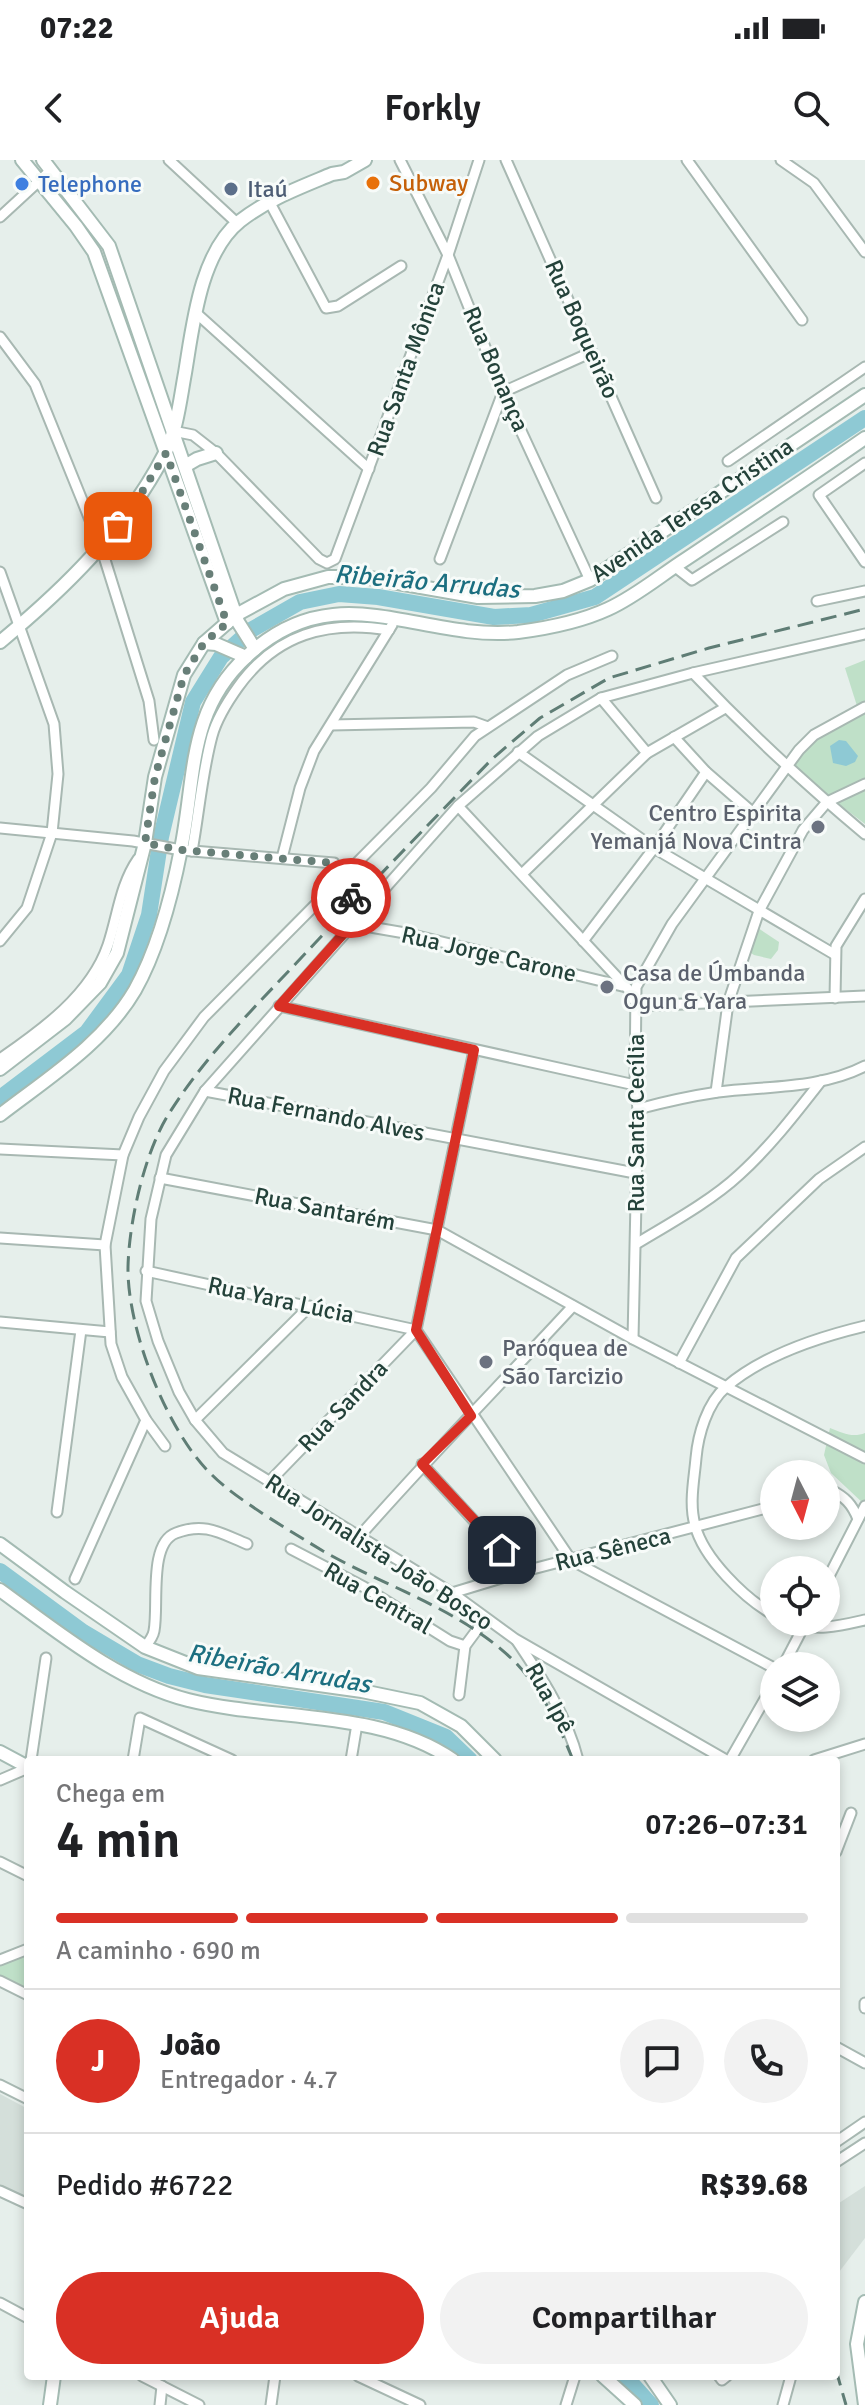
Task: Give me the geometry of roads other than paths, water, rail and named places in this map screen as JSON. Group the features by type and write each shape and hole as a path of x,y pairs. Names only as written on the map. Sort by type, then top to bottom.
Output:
{"main road":[{"path":"22,160 94,252 166,453 248,651"},
{"path":"332,174 348,160"},
{"path":"0,642 101,547 134,505 166,453 205,274 237,223 269,201 332,174 344,172 365,160"},
{"path":"47,165 109,246 234,620"},
{"name":"Avenida Teresa Cristina","path":"0,1069 65,1019 100,983 117,953 146,847 155,777 180,685 210,643 234,620 284,589 328,577 364,577 478,597 535,596 563,591 590,580 865,395"},
{"name":"Avenida Teresa Cristina","path":"0,1115 88,1047 135,990 150,958 192,819 204,719 218,688 248,651 277,633 315,617 335,613 397,617 483,631 515,632 561,625 610,609 865,438"},
{"path":"185,466 216,453"},
{"path":"210,643 248,651"},
{"path":"0,1544 66,1594 145,1647 198,1668 362,1691 420,1703 461,1726 491,1756"},
{"path":"0,1590 129,1679 187,1700 357,1724 409,1738 445,1756"},
{"path":"0,1752 24,1766"},
{"path":"865,2302 857,2344 865,2405"},
{"path":"50,2405 53,2380"},
{"path":"607,2380 635,2405"},
{"path":"653,2380 670,2405"}],"street":[{"path":"169,160 237,223"},
{"name":"Rua Bonança","path":"400,160 448,255 503,392 590,580"},
{"name":"Rua Santa Mônica","path":"216,453 319,559 327,563 335,559 448,255 479,160"},
{"name":"Rua Boqueirão","path":"506,160 656,498"},
{"path":"687,160 802,320"},
{"path":"781,160 814,183 865,252"},
{"path":"0,217 39,181 47,165"},
{"path":"269,201 326,308 338,306 401,266"},
{"path":"195,312 369,469"},
{"path":"0,337 35,384 101,547 149,701 154,740"},
{"path":"440,559 503,392 592,352"},
{"path":"728,461 865,367"},
{"path":"173,431 193,435 216,453"},
{"path":"865,463 821,493 819,499 865,562"},
{"path":"674,566 692,580 783,522"},
{"path":"0,572 54,724 58,774 52,833 27,908 0,941"},
{"path":"817,601 865,591"},
{"path":"282,858 300,788 314,751 397,617"},
{"name":"Avenida Teresa Cristina","path":"198,777 227,702 263,658 300,635 340,626 361,625 389,630"},
{"name":"Rua Jornalista João Bosco","path":"721,1756 515,1639 452,1593 223,1453 195,1420 179,1392 158,1341 146,1301 151,1219 166,1155 205,1091 458,806 518,752 538,736 601,698 693,673 865,634"},
{"path":"165,1446 122,1377 111,1344 105,1245 123,1155 164,1071 204,1017 343,880 431,788 475,736 567,675 612,656"},
{"path":"693,673 788,767 865,834"},
{"path":"601,698 647,753"},
{"name":"Rua Santa Cecília","path":"633,1339 638,1109 635,1085 636,987 672,924 752,812 814,735 865,707"},
{"path":"522,874 647,753 725,708"},
{"path":"204,719 220,718"},
{"path":"331,725 474,722 488,727"},
{"path":"674,737 706,772 752,812"},
{"path":"518,752 654,848 834,954"},
{"path":"583,941 654,848 706,772"},
{"path":"716,1092 728,1003 759,911 803,830 827,802 865,784"},
{"path":"458,806 624,986 637,1006 865,996"},
{"path":"0,828 146,847 334,863 353,903 362,913"},
{"path":"0,1059 66,1008 94,976 108,946 126,875 146,847"},
{"path":"835,998 834,954 842,934 865,899"},
{"name":"Rua Jorge Carone","path":"353,924 405,933 624,986"},
{"path":"279,1006 635,1085"},
{"path":"474,1050 416,1330 471,1416 571,1560 760,1661"},
{"path":"638,1109 716,1092 821,1081 850,1074 865,1066"},
{"path":"636,1244 738,1176 792,1119 821,1081"},
{"name":"Rua Fernando Alves","path":"205,1091 635,1173"},
{"path":"679,1363 736,1258 819,1179 865,1147"},
{"path":"0,1149 123,1155"},
{"name":"Rua Santarém","path":"160,1178 437,1230 633,1339 865,1458"},
{"path":"0,1238 105,1245"},
{"name":"Rua Yara Lúcia","path":"146,1271 416,1330"},
{"path":"195,1420 310,1306"},
{"path":"358,1538 422,1464 573,1306"},
{"path":"0,1322 110,1332"},
{"path":"760,1606 715,1562 695,1528 691,1503 697,1444 707,1414 725,1387 772,1358 824,1336 865,1326"},
{"path":"57,1512 81,1330"},
{"name":"Rua Sandra","path":"270,1481 416,1330"},
{"path":"75,1579 146,1420"},
{"path":"422,1464 521,1572"},
{"path":"840,1495 853,1506 858,1519"},
{"path":"839,1556 865,1506"},
{"name":"Rua Sêneca","path":"452,1593 760,1510"},
{"path":"145,1647 154,1635 161,1548 170,1536 193,1527 215,1531 247,1544"},
{"name":"Rua Central","path":"291,1549 364,1587 450,1641 465,1646"},
{"path":"459,1695 465,1646 485,1619"},
{"path":"840,1626 865,1620"},
{"name":"Rua Ipê","path":"515,1639 545,1681 573,1738 577,1756"},
{"path":"32,1756 46,1658"},
{"path":"730,1756 760,1706"},
{"path":"134,1756 140,1718 223,1756"},
{"path":"352,1756 357,1724"},
{"path":"827,1756 865,1744"},
{"path":"0,1780 24,1770"},
{"path":"840,1842 851,1813"},
{"path":"0,1862 24,1874"},
{"path":"0,1960 24,1951"},
{"path":"0,1981 24,1993"},
{"path":"840,2049 865,2063"},
{"path":"0,2085 24,2097"},
{"path":"840,2139 865,2122"},
{"path":"840,2159 865,2143"},
{"path":"0,2191 24,2202"},
{"path":"0,2303 24,2316"},
{"path":"150,2380 199,2405"},
{"path":"271,2405 274,2380"},
{"path":"367,2380 420,2405"},
{"path":"566,2405 574,2380"},
{"path":"783,2405 790,2380"},
{"path":"160,2405 162,2386"}],"water":[{"path":"839,740 846,741 858,756 855,762 846,766 833,763 830,746"}],"waterway":[{"name":"Ribeirão Arrudas","path":"0,1098 87,1032 129,975 149,915 161,837 193,702 221,657 251,630 300,602 339,594 378,597 494,617 531,615 595,597 865,418"},
{"name":"Ribeirão Arrudas","path":"0,1571 83,1632 137,1664 205,1685 384,1712 446,1737 466,1756"},
{"name":"Ribeirão Arrudas","path":"629,2380 651,2405"}],"railway":[{"path":"571,1756 541,1696 515,1662 494,1644 423,1600 347,1564 281,1525 223,1485 195,1456 165,1407 134,1320 128,1267 131,1229 140,1186 161,1128 184,1091 215,1051 492,759 540,718 609,678 709,648 865,609"},
{"path":"839,2380 846,2405"}],"place":[{"name":"Subway","path":"373,183"},
{"name":"Telephone","path":"22,184"},
{"name":"Itaú","path":"231,189"},
{"name":"Centro Espirita Yemanjá Nova Cintra","path":"818,827"},
{"name":"Casa de Úmbanda Ogun & Yara","path":"607,987"},
{"name":"Paróquea de São Tarcizio","path":"486,1362"}]}
